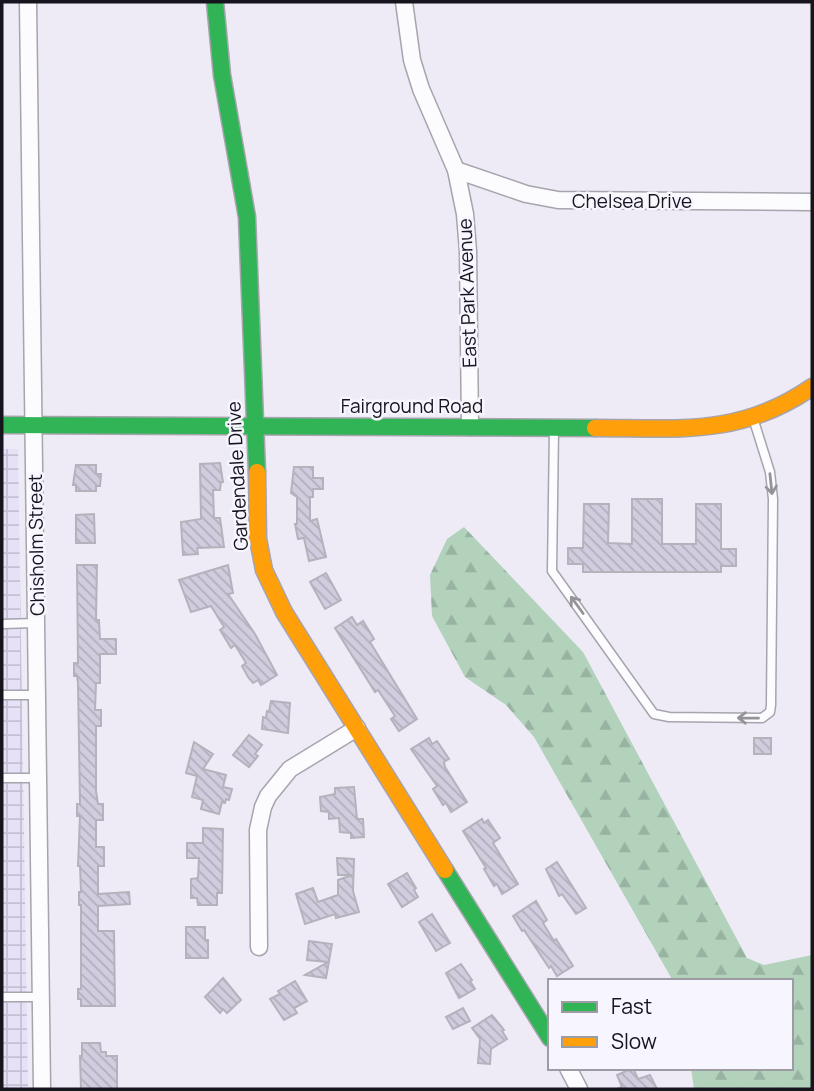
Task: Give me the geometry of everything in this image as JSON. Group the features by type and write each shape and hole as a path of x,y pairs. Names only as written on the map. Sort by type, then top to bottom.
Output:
{"street":[{"name":"Chisholm Street","path":"29,2 42,1089"},
{"name":"Gardendale Drive","path":"215,2 222,75 247,217 256,426 257,523 264,570 284,612 548,1035"},
{"name":"East Park Avenue","path":"404,2 406,28 421,89 456,170 465,214 468,251 470,427"},
{"name":"Chelsea Drive","path":"456,170 526,194 558,200 812,202"},
{"name":"Fairground Road","path":"2,425 720,427 753,418 790,402 812,387"},
{"path":"259,947 258,830 263,807 268,796 290,769 357,728"},
{"path":"569,1070 579,1089"}],"lane":[{"path":"554,428 552,571 654,714 669,717 762,718 770,712 771,705 773,499 770,472 753,418"},
{"path":"2,624 36,623"},
{"path":"2,695 37,695"},
{"path":"2,778 38,778"},
{"path":"2,997 41,997"}],"shaded area":[{"path":"2,449 18,449 28,1089 2,1089"}],"green space":[{"path":"464,527 583,652 747,958 764,965 812,955 812,1089 694,1089 691,1070 793,1070 793,979 672,979 534,737 506,705 465,677 432,616 430,575 447,539"}],"building":[{"path":"220,463 223,482 220,490 213,490 214,518 220,518 224,547 197,548 198,554 183,555 181,522 201,519 200,464"},
{"path":"76,465 96,465 96,474 101,474 100,486 96,486 96,491 76,491 76,485 73,485"},
{"path":"294,467 313,467 313,478 323,478 323,489 313,489 313,497 310,497 310,521 317,519 326,557 309,561 304,538 298,539 295,524 297,497 291,493"},
{"path":"632,499 662,499 662,544 696,544 696,504 721,504 721,549 736,549 736,566 721,566 721,572 583,572 583,564 568,564 568,548 583,548 584,504 609,504 608,543 632,544"},
{"path":"94,514 95,543 76,543 76,515"},
{"path":"77,565 97,565 96,620 99,620 100,639 116,639 116,654 100,654 100,683 96,683 95,710 101,710 101,726 96,726 96,791 98,804 103,804 103,820 96,820 96,847 104,847 104,866 98,866 98,894 129,892 130,904 98,906 98,931 114,931 115,1006 81,1006 81,999 78,999 78,989 81,989 81,892 78,866 80,816 77,816 77,804 80,804 78,683 77,676 74,676 74,663 78,663"},
{"path":"228,565 233,593 228,594 255,634 277,675 261,685 258,680 253,683 248,677 242,666 246,663 235,645 231,648 220,630 224,627 211,606 191,612 179,580"},
{"path":"326,573 341,600 325,609 310,582"},
{"path":"352,617 357,625 363,621 374,639 370,642 417,719 399,731 391,719 395,716 378,690 375,692 335,628"},
{"path":"271,701 290,703 288,733 262,729 263,717 266,718 267,711 269,712"},
{"path":"249,735 262,745 255,754 258,756 249,767 233,755"},
{"path":"429,738 432,744 437,741 449,759 444,762 445,767 467,802 451,812 446,803 443,805 433,789 437,786 411,749"},
{"path":"754,738 771,738 771,754 754,754"},
{"path":"194,742 213,754 203,769 226,775 223,787 232,789 229,800 222,802 219,814 201,809 203,800 192,797 197,776 186,773"},
{"path":"354,787 357,819 363,819 364,837 351,838 351,833 340,832 339,818 329,819 329,812 321,811 320,797 335,794 335,788"},
{"path":"482,819 484,823 488,820 500,838 493,843 518,884 502,894 497,884 494,886 463,831"},
{"path":"203,828 223,829 222,893 217,893 217,905 198,905 197,898 191,898 191,879 198,878 199,858 187,858 187,843 203,843"},
{"path":"337,858 354,859 353,891 359,912 336,918 335,914 305,924 296,894 313,888 318,902 338,895 338,880 352,875 338,875"},
{"path":"557,862 586,908 576,914 562,894 559,896 546,869"},
{"path":"407,873 418,897 402,907 388,884"},
{"path":"536,901 547,920 543,923 573,966 557,976 513,916"},
{"path":"432,914 450,943 436,951 419,922"},
{"path":"186,927 205,927 208,958 186,958"},
{"path":"309,941 332,944 326,978 305,975 328,962 307,960"},
{"path":"461,964 475,989 459,998 446,973"},
{"path":"223,978 241,1000 227,1013 223,1009 220,1013 205,997"},
{"path":"295,981 307,1001 294,1008 297,1013 284,1020 270,999"},
{"path":"463,1008 470,1021 453,1029 446,1017"},
{"path":"492,1015 504,1030 502,1031 507,1039 491,1049 490,1064 478,1063 480,1039 472,1028"},
{"path":"82,1043 100,1043 101,1052 106,1052 106,1056 117,1056 117,1089 81,1089"},
{"path":"634,1070 638,1079 650,1075 657,1089 617,1089 622,1087 617,1075"}],"traffic: fast":[{"path":"215,2 222,75 247,217 257,472"},
{"path":"2,425 595,428"},
{"path":"445,870 548,1035"}],"traffic: slow":[{"path":"595,428 681,428 734,422 785,403 812,387"},
{"path":"257,472 258,539 264,570 284,612 445,870"}]}
